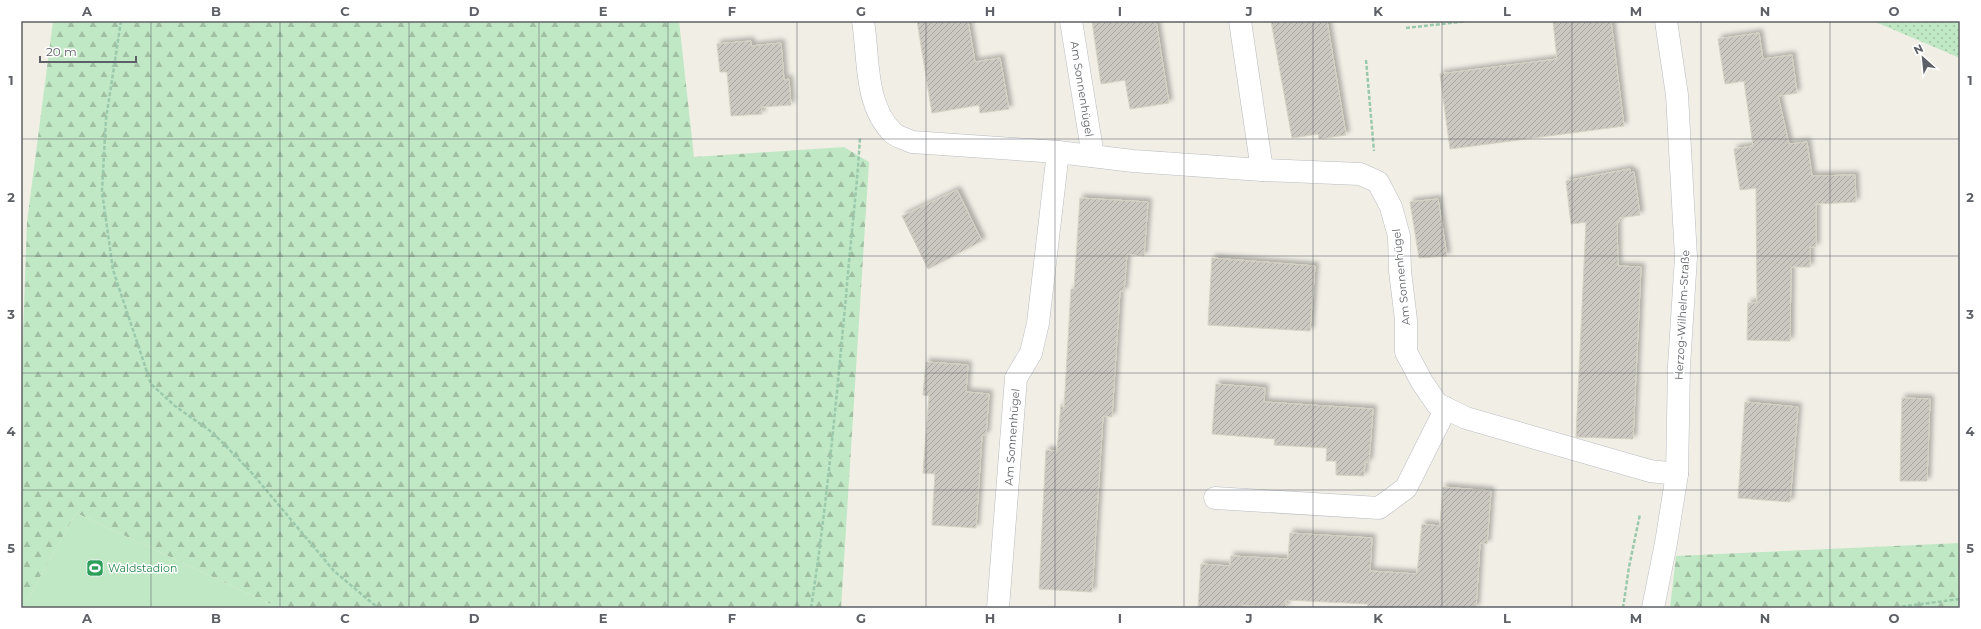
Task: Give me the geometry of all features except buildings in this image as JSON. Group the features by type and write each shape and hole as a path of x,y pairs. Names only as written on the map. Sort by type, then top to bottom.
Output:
{"street":[{"path":"863,21 872,95 879,114 893,134 912,142 1058,152 1133,161 1262,170 1360,174 1374,179"},
{"name":"Am Sonnenhügel","path":"1071,21 1093,156"},
{"path":"1240,21 1262,170"},
{"name":"Herzog-Wilhelm-Straße","path":"1652,608 1666,543 1677,474 1679,366 1686,257 1677,95 1666,21"},
{"name":"Am Sonnenhügel","path":"998,608 1016,378 1031,353 1038,324 1058,152"},
{"name":"Am Sonnenhügel","path":"1374,179 1378,182 1391,208 1399,236 1400,271 1406,320 1406,352 1436,404 1466,418 1650,471 1677,474"},
{"path":"1215,498 1379,508 1406,488 1446,408"}],"path":[{"path":"121,21 106,119 102,191 113,270 151,384 175,406 209,430 221,441 251,472 334,570 378,608"},
{"path":"1406,28 1468,21"},
{"path":"1366,60 1376,169 1374,179"},
{"path":"811,608 821,545 836,401 858,180 860,124 879,114"},
{"path":"1623,608 1629,567 1650,471"},
{"path":"1890,608 1960,599"}],"green space":[{"path":"53,21 679,21 694,157 844,147 869,162 841,608 279,608 76,513 23,608 21,608 21,390 27,222"},
{"path":"1873,21 1960,21 1960,58"},
{"name":"Waldstadion","path":"76,513 279,608 23,608"},
{"path":"1960,543 1960,608 1670,608 1676,556"}],"place":[{"name":"Waldstadion","path":"95,568"}]}
